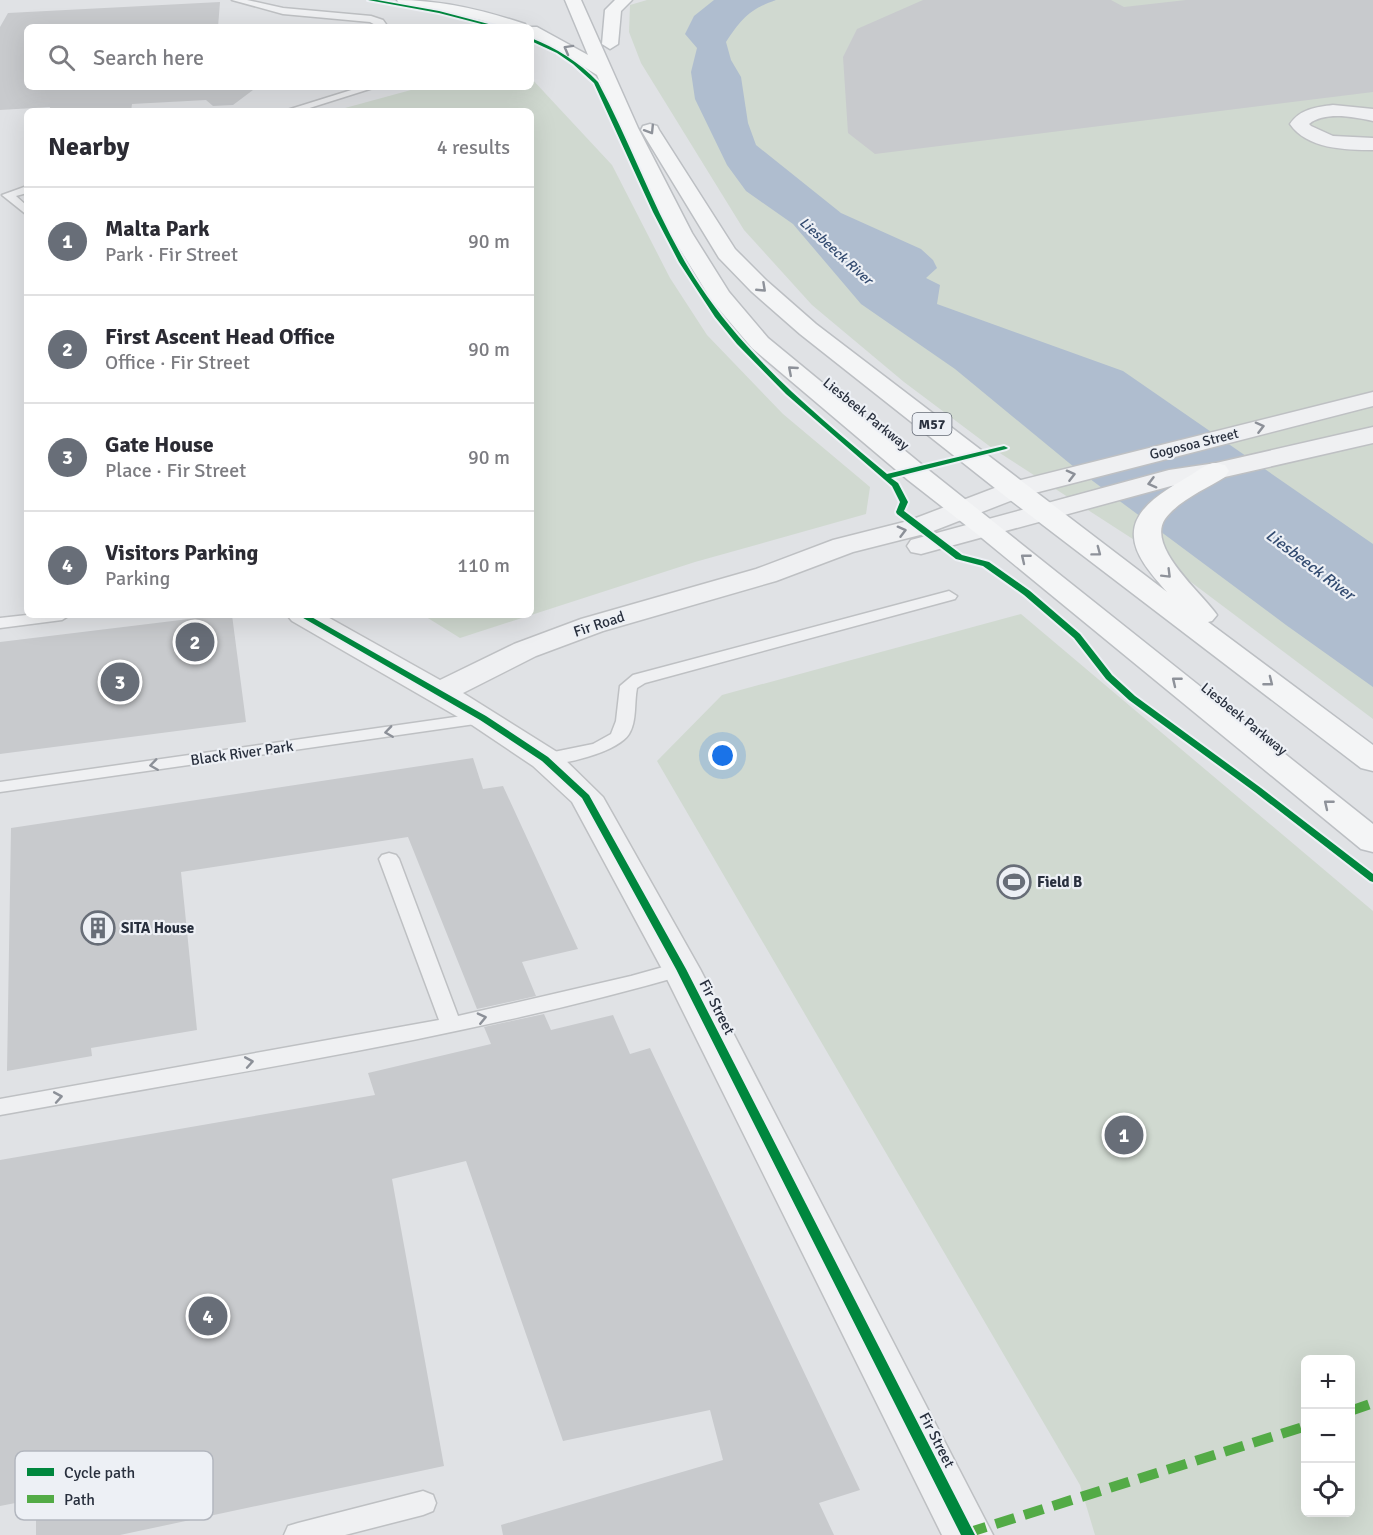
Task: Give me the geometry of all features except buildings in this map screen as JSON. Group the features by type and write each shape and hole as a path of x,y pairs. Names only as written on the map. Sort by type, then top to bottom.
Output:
{"main road":[{"path":"405,0 508,24"},
{"name":"Liesbeek Parkway","path":"573,0 604,72 681,233 698,263 739,319 760,343 1373,841"},
{"name":"Liesbeek Parkway","path":"592,0 635,105 727,253 759,286 808,329 1014,490 1373,761"},
{"path":"610,45 613,10 624,0"},
{"path":"534,32 563,46 604,72"},
{"path":"1216,471 1164,505 1154,516 1148,530 1148,544 1160,567 1238,657"}],"street":[{"path":"1373,113 1319,112 1308,115 1299,124 1302,129 1315,136 1373,151"},
{"path":"1352,144 1373,144"},
{"name":"Gogosoa Street","path":"1014,490 1373,399"},
{"name":"Gogosoa Street","path":"1044,512 1170,478 1216,471 1373,435"},
{"name":"Fir Road","path":"439,693 525,650 570,633 766,575 843,546 918,527 1014,490"},
{"name":"Fir Road","path":"766,575 855,562 1044,512"},
{"name":"Fir Street","path":"307,618 483,718 545,759 586,797 681,969 968,1535"}],"lane":[{"path":"236,0 252,6 371,19 382,24"},
{"path":"299,108 361,90"},
{"path":"4,196 24,190"},
{"path":"4,196 24,210"},
{"path":"545,759 605,746 618,739 622,731 628,686 639,679 949,596"},
{"path":"0,623 39,618"},
{"name":"Black River Park","path":"0,787 483,718"},
{"path":"390,859 451,1025"},
{"path":"0,1107 451,1025 632,983 681,969"},
{"path":"298,1535 423,1503"}],"shaded area":[{"path":"647,0 1373,0 1373,719 1139,543 992,448 904,382 812,305 744,230 641,63 629,32 630,5"},
{"path":"534,81 612,165 670,278 707,335 783,414 870,487 866,514 695,562 534,614 534,108 345,108 411,90 534,90"},
{"name":"Field B","path":"1021,614 1373,911 1373,1535 1095,1535 1080,1485 657,761 722,695"},
{"path":"428,618 522,618 460,638"}],"water":[{"name":"Liesbeeck River","path":"714,0 776,0 759,7 747,16 726,42 731,60 741,77 748,123 756,145 841,213 921,249 933,260 937,268 926,278 940,285 937,304 1123,371 1373,544 1373,687 1074,467 955,369 861,304 793,224 746,191 727,165 695,99 691,72 697,48 685,34 694,16"}],"marked path":[{"path":"1355,1409 1373,1403"},
{"path":"967,1533 1301,1428"}],"cycle path":[{"path":"370,0 439,12 486,24"},
{"path":"534,40 558,52 596,83 643,186 682,262 717,315 740,343 789,393 895,485 904,502 900,512 959,557 986,564 1027,593 1077,636 1109,677 1132,698 1258,790 1373,879"},
{"path":"885,477 1004,448"},
{"path":"307,618 483,718 545,759 586,797 681,969 968,1535"}],"place":[{"name":"First Ascent Head Office","path":"195,642"},
{"name":"Gate House","path":"120,682"},
{"name":"Field B","path":"1014,882"},
{"name":"SITA House","path":"98,928"},
{"name":"Malta Park","path":"1124,1135"},
{"name":"Visitors Parking","path":"208,1316"}]}
